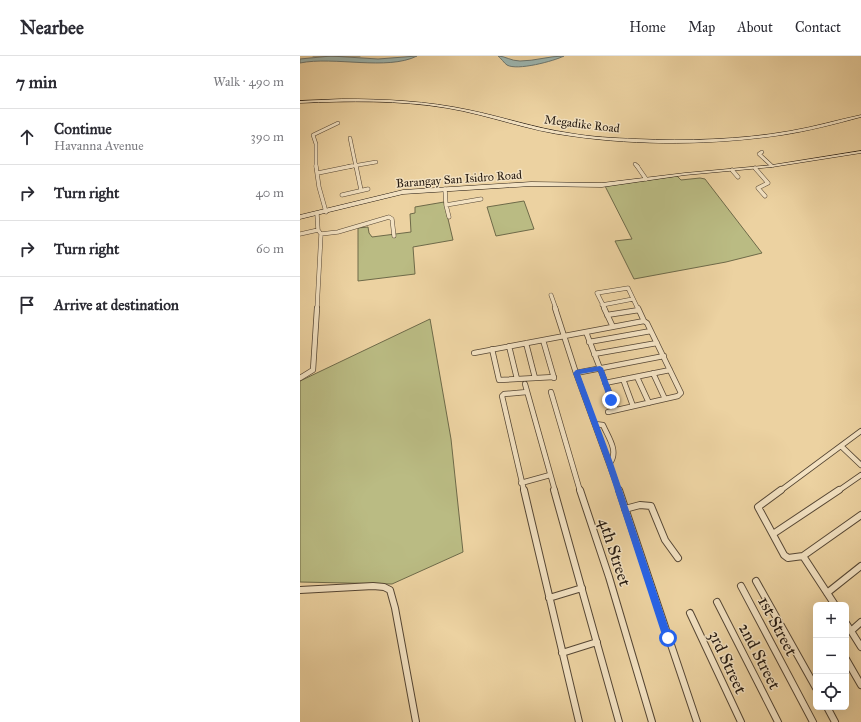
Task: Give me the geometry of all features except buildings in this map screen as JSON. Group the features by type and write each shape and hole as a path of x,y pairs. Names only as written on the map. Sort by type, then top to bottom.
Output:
{"main road":[{"name":"Megadike Road","path":"300,102 367,101 430,105 468,111 556,132 636,140 714,140 754,138 811,129 861,116"},
{"name":"Barangay San Isidro Road","path":"300,217 326,212 396,193 531,184 595,185 623,183 646,179 772,166 861,152"}],"street":[{"path":"326,212 319,194 316,163 317,144 313,135 338,123"},
{"path":"350,138 361,190"},
{"path":"762,152 759,154 772,166"},
{"path":"318,173 376,162"},
{"path":"635,164 646,179"},
{"path":"755,168 768,182 766,185 758,188 765,196"},
{"path":"732,170 738,177"},
{"path":"342,195 368,189"},
{"path":"445,189 449,217"},
{"path":"446,204 481,199"},
{"path":"300,378 313,370 320,232 317,214"},
{"path":"300,234 320,232 336,233 363,223 388,217 392,218 394,236"},
{"path":"608,412 678,396 681,392 628,288 597,293 613,327"},
{"path":"551,295 576,373 610,463 697,722"},
{"path":"602,305 633,299"},
{"path":"607,315 639,310"},
{"path":"474,353 644,321"},
{"path":"589,342 651,331"},
{"path":"586,332 616,410"},
{"path":"492,349 498,380 554,378 543,340"},
{"path":"526,343 535,378"},
{"path":"594,354 657,343"},
{"path":"509,346 517,379"},
{"path":"576,373 664,356"},
{"path":"605,383 670,370"},
{"path":"653,373 664,399"},
{"path":"637,377 649,403"},
{"path":"623,379 633,406"},
{"path":"525,384 598,642 619,722"},
{"path":"527,392 504,394 502,397 521,483 579,722"},
{"name":"4th Street","path":"551,392 580,490 609,577 652,722"},
{"path":"594,424 603,425 614,452 613,459 610,463"},
{"path":"861,431 758,507 784,556 788,558 803,556 861,515"},
{"path":"841,446 861,466"},
{"path":"521,483 550,475"},
{"path":"773,534 861,475"},
{"path":"625,509 640,505 651,506 666,540 678,558"},
{"path":"803,556 833,602"},
{"path":"827,593 861,566"},
{"path":"756,581 813,683"},
{"path":"300,590 380,586 390,590 395,608 416,722"},
{"name":"1st Street","path":"741,586 813,722"},
{"path":"549,598 582,588"},
{"name":"2nd Street","path":"717,602 778,722"},
{"name":"3rd Street","path":"690,613 741,722"},
{"path":"851,631 861,622"},
{"path":"849,628 861,647"},
{"path":"562,653 598,642"},
{"path":"849,664 861,685"},
{"path":"829,710 835,722"}],"green space":[{"path":"677,176 681,180 700,178 705,179 762,253 726,262 634,279 615,241 632,239 605,186"},
{"path":"524,201 534,229 496,236 487,207"},
{"path":"444,202 453,240 413,247 415,274 358,281 358,228 368,227 369,233 372,237 411,232 410,214 415,213 415,207"},
{"path":"430,319 451,439 463,552 392,584 300,582 300,381"}],"water":[{"path":"331,56 378,59 417,56 405,60 376,63 314,61 300,63 300,59"},
{"path":"498,56 520,61 564,56 544,63 512,67 507,65"}],"route":[{"path":"611,400 600,368 576,373 597,433 610,463 668,638"}]}
